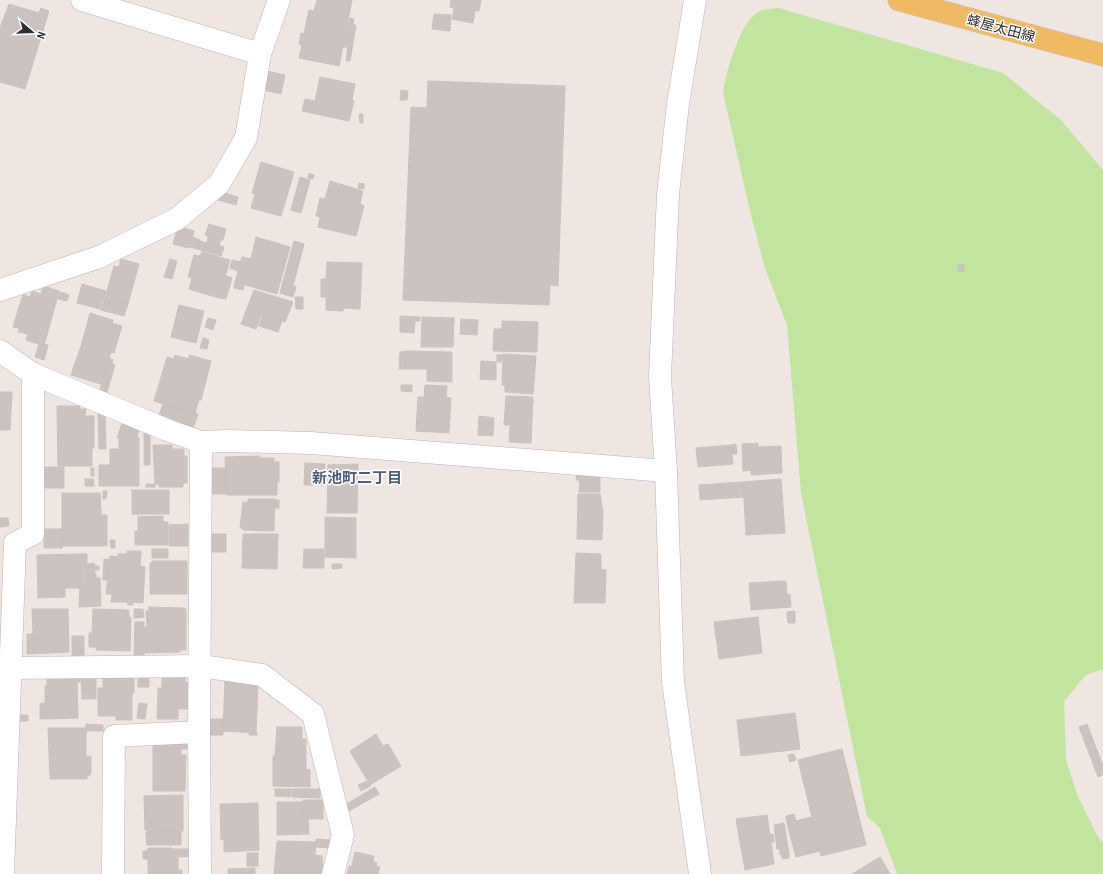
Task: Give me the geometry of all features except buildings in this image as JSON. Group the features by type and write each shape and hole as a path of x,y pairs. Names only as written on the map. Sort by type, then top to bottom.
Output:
{"main road":[{"name":"蜂屋太田線","path":"899,0 1103,55"}],"street":[{"path":"82,0 260,54"},
{"path":"0,290 99,258 177,219 219,184 246,138 260,54 279,0"},
{"path":"695,0 678,104 668,194 660,377 666,471 673,682 700,874"},
{"path":"0,351 33,374 167,430 201,442 229,441 311,443 666,471"},
{"path":"4,874 10,668 16,543 33,534 33,374"},
{"path":"200,874 199,732 201,666 201,442"},
{"path":"10,668 201,666 262,675 313,714 343,835 333,874"},
{"path":"113,874 114,736 199,732"}],"green space":[{"path":"779,8 1003,73 1061,120 1103,170 1103,669 1086,675 1064,701 1066,760 1078,797 1097,835 1103,843 1103,874 897,874 880,828 867,816 801,493 787,325 765,268 749,207 723,92 731,59 746,24 753,16 762,10"}],"district":[{"name":"新池町二丁目","path":"357,477"}]}
